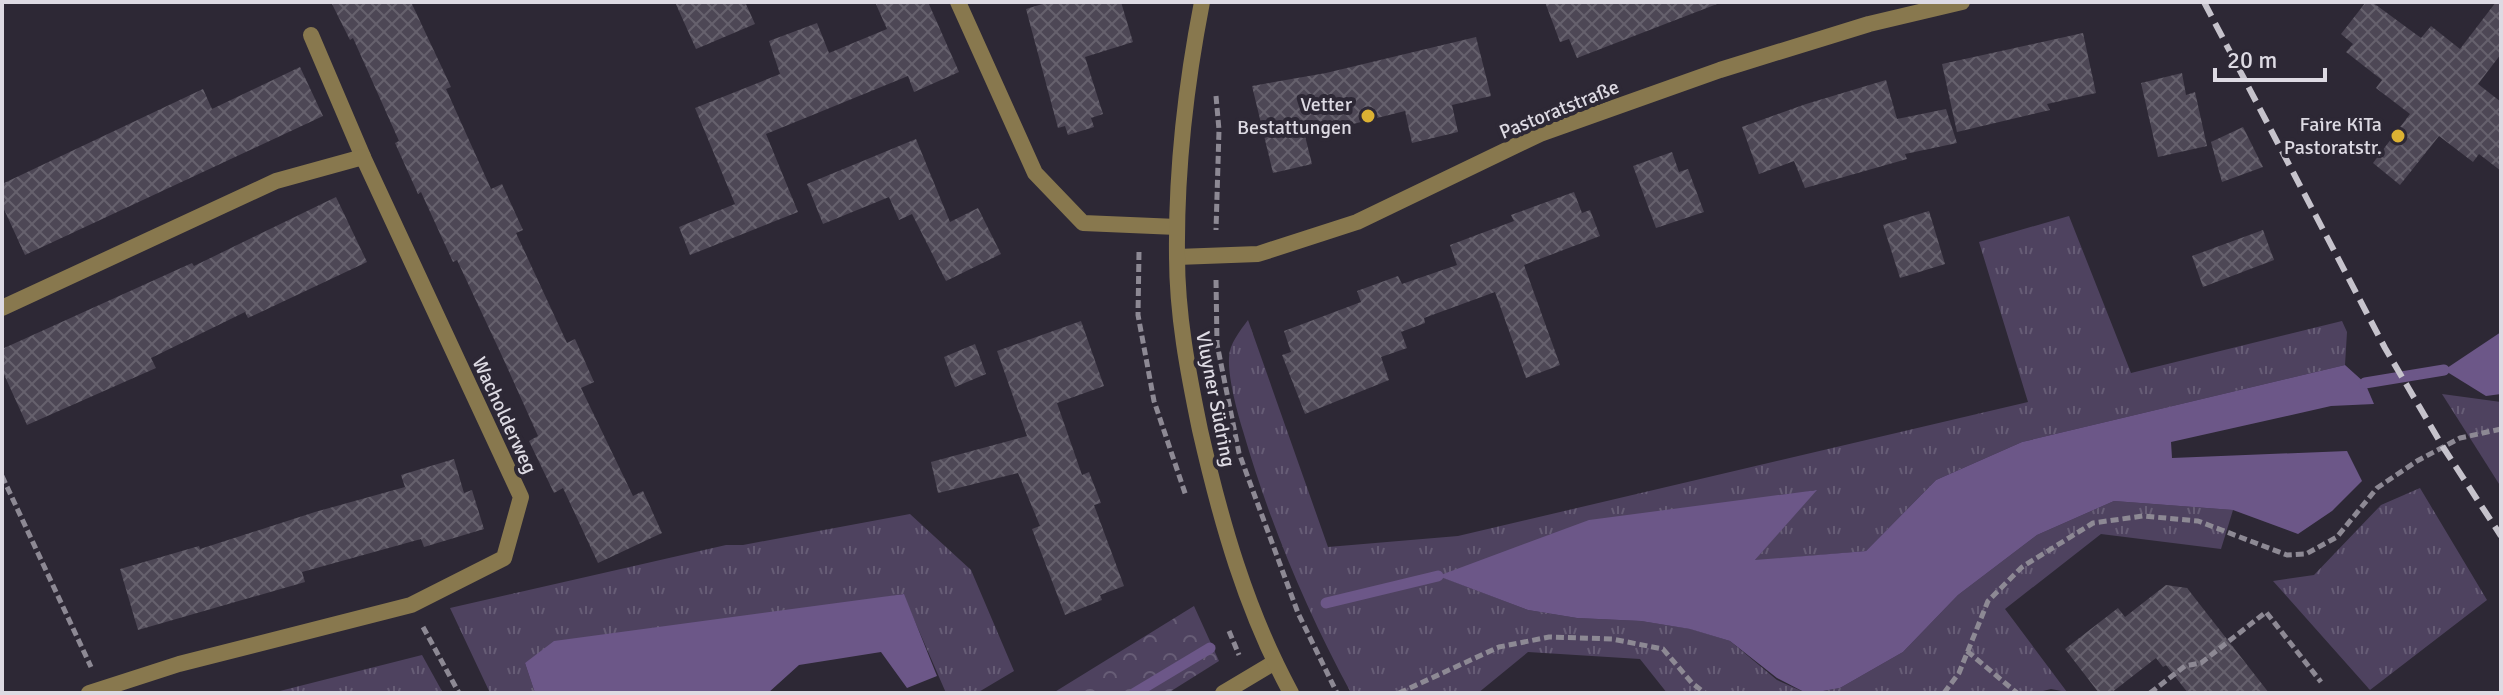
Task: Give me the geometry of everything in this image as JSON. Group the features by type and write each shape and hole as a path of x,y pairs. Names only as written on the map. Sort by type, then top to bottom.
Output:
{"street":[{"path":"958,2 1035,173 1083,223 1177,227"},
{"name":"Vluyner Südring","path":"1202,2 1183,150 1177,227 1183,349 1218,512 1243,588 1291,693"},
{"name":"Pastoratstraße","path":"1177,257 1258,254 1357,222 1540,134 1720,70 1869,24 1962,2"},
{"name":"Wacholderweg","path":"95,691 179,664 411,605 504,558 521,497 363,157 311,35"},
{"path":"2,308 276,181 363,157"},
{"path":"1223,693 1275,662"}],"path":[{"path":"1215,88 1219,130 1215,255 1217,344 1239,453 1298,613 1337,693"},
{"path":"1944,693 1959,673 1988,601 2022,567 2093,523 2143,516 2198,521 2287,555 2306,554 2337,537 2377,488 2417,461 2460,438 2501,429"},
{"path":"2,476 95,691"},
{"path":"411,605 459,693"},
{"path":"2150,693 2185,666 2201,663 2266,612 2321,682"},
{"path":"1399,693 1499,647 1549,637 1612,639 1663,649 1692,683 1705,693"},
{"path":"1967,651 2017,693"}],"green space":[{"path":"2069,216 2131,373 2342,321 2347,332 2345,365 2022,442 1936,480 1866,551 1754,561 1815,490 1439,576 1528,610 1577,618 1641,621 1691,629 1730,641 1777,680 1806,693 1667,693 1640,659 1528,652 1478,693 1351,693 1290,565 1253,465 1238,414 1229,353 1248,320 1328,547 1458,536 2028,402 1979,242"},
{"path":"2442,394 2501,402 2501,487"},
{"path":"2420,488 2487,600 2370,690 2273,581 2314,575 2381,505"},
{"path":"2114,501 2233,510 2221,549 2101,534 2005,609 2067,692 2051,689 2035,693 1812,693 1840,688 1903,652 1958,595 2037,535"},
{"path":"910,514 971,570 1014,671 977,693 946,693 903,594 525,663 535,693 490,693 450,608 726,545 743,545"},
{"path":"1194,606 1219,661 1168,693 1053,693"},
{"path":"422,655 443,693 272,693"}],"shaded area":[{"path":"2501,332 2501,394 2486,396 2444,370"},
{"path":"2345,365 2365,383 2374,404 2331,406 2171,442 2172,458 2347,451 2362,481 2332,511 2298,534 2233,510 2114,501 2037,535 1958,595 1903,652 1840,688 1806,693 1777,678 1730,641 1690,629 1528,610 1438,576 1589,520 1817,490 1755,560 1866,551 1936,480 2022,442"},
{"path":"904,594 937,676 907,688 881,652 799,665 768,693 535,693 525,663 554,641"}],"building":[{"path":"331,2 411,2 451,87 446,89 491,189 502,184 523,230 516,233 567,343 575,339 594,382 581,388 633,496 643,491 662,533 598,563 563,488 554,493 529,441 538,436 502,356 457,260 453,262 421,192 418,194 395,143 399,141 353,38 350,40"},
{"path":"675,2 745,2 755,24 696,49"},
{"path":"875,2 928,2 959,72 914,92 908,76 766,134 798,212 690,255 679,227 735,204 695,108 780,74 769,41 817,23 829,53 887,29"},
{"path":"1049,2 1121,2 1133,42 1085,57 1103,114 1091,118 1094,127 1068,135 1065,126 1058,128 1026,9"},
{"path":"1545,2 1717,4 1577,58 1569,39 1560,42"},
{"path":"2366,2 2372,2 2421,38 2431,26 2460,49 2496,2 2501,2 2501,54 2478,84 2501,102 2501,171 2479,154 2473,162 2439,136 2400,185 2373,163 2410,114 2376,88 2382,80 2346,52 2353,44 2341,34"},
{"path":"2083,33 2096,93 2047,104 2050,110 1957,132 1942,64"},
{"path":"1476,37 1491,96 1452,105 1458,132 1412,143 1405,111 1305,136 1312,164 1273,173 1252,86 1326,73"},
{"path":"300,67 323,116 25,255 2,205 2,184 203,89 212,109"},
{"path":"2182,73 2186,95 2195,92 2207,146 2158,157 2141,83"},
{"path":"1886,80 1897,119 1946,109 1957,143 1905,154 1907,159 1805,188 1794,161 1759,174 1742,127"},
{"path":"2243,127 2263,167 2222,182 2211,142"},
{"path":"916,139 950,222 978,208 1001,254 946,281 912,214 899,220 889,197 823,224 807,184"},
{"path":"1672,152 1679,172 1688,169 1704,212 1656,228 1633,166"},
{"path":"1574,192 1582,213 1590,210 1600,236 1524,265 1560,365 1526,378 1495,292 1424,318 1425,323 1401,332 1407,348 1381,357 1389,380 1305,414 1282,355 1291,352 1284,331 1361,302 1357,291 1398,276 1402,284 1457,265 1450,245 1514,221 1511,215"},
{"path":"336,197 367,262 248,318 245,312 151,358 156,368 27,425 2,370 2,349 192,263 194,266"},
{"path":"1929,211 1945,264 1900,278 1883,225"},
{"path":"2263,230 2274,260 2203,287 2192,256"},
{"path":"1081,321 1104,386 1057,403 1082,475 1089,472 1101,503 1094,505 1124,586 1100,595 1102,600 1065,615 1032,529 1040,526 1018,473 938,493 931,462 1027,436 997,351"},
{"path":"975,344 986,374 955,387 944,357"},
{"path":"454,459 464,493 472,490 484,529 424,547 421,539 302,572 305,582 138,630 120,569 199,546 200,549 405,487 401,475"},
{"path":"2166,585 2187,588 2269,693 2188,693 2166,665 2163,667 2156,658 2111,693 2099,693 2065,649 2118,608 2125,617"}],"waterway":[{"path":"2365,383 2444,370"},
{"path":"1326,603 1438,576"},
{"path":"1135,693 1210,648"}],"railway":[{"path":"2204,2 2385,348 2443,447 2501,536"}],"place":[{"name":"Vetter Bestattungen","path":"1368,116"},
{"name":"Faire KiTa Pastoratstr.","path":"2398,136"}]}
